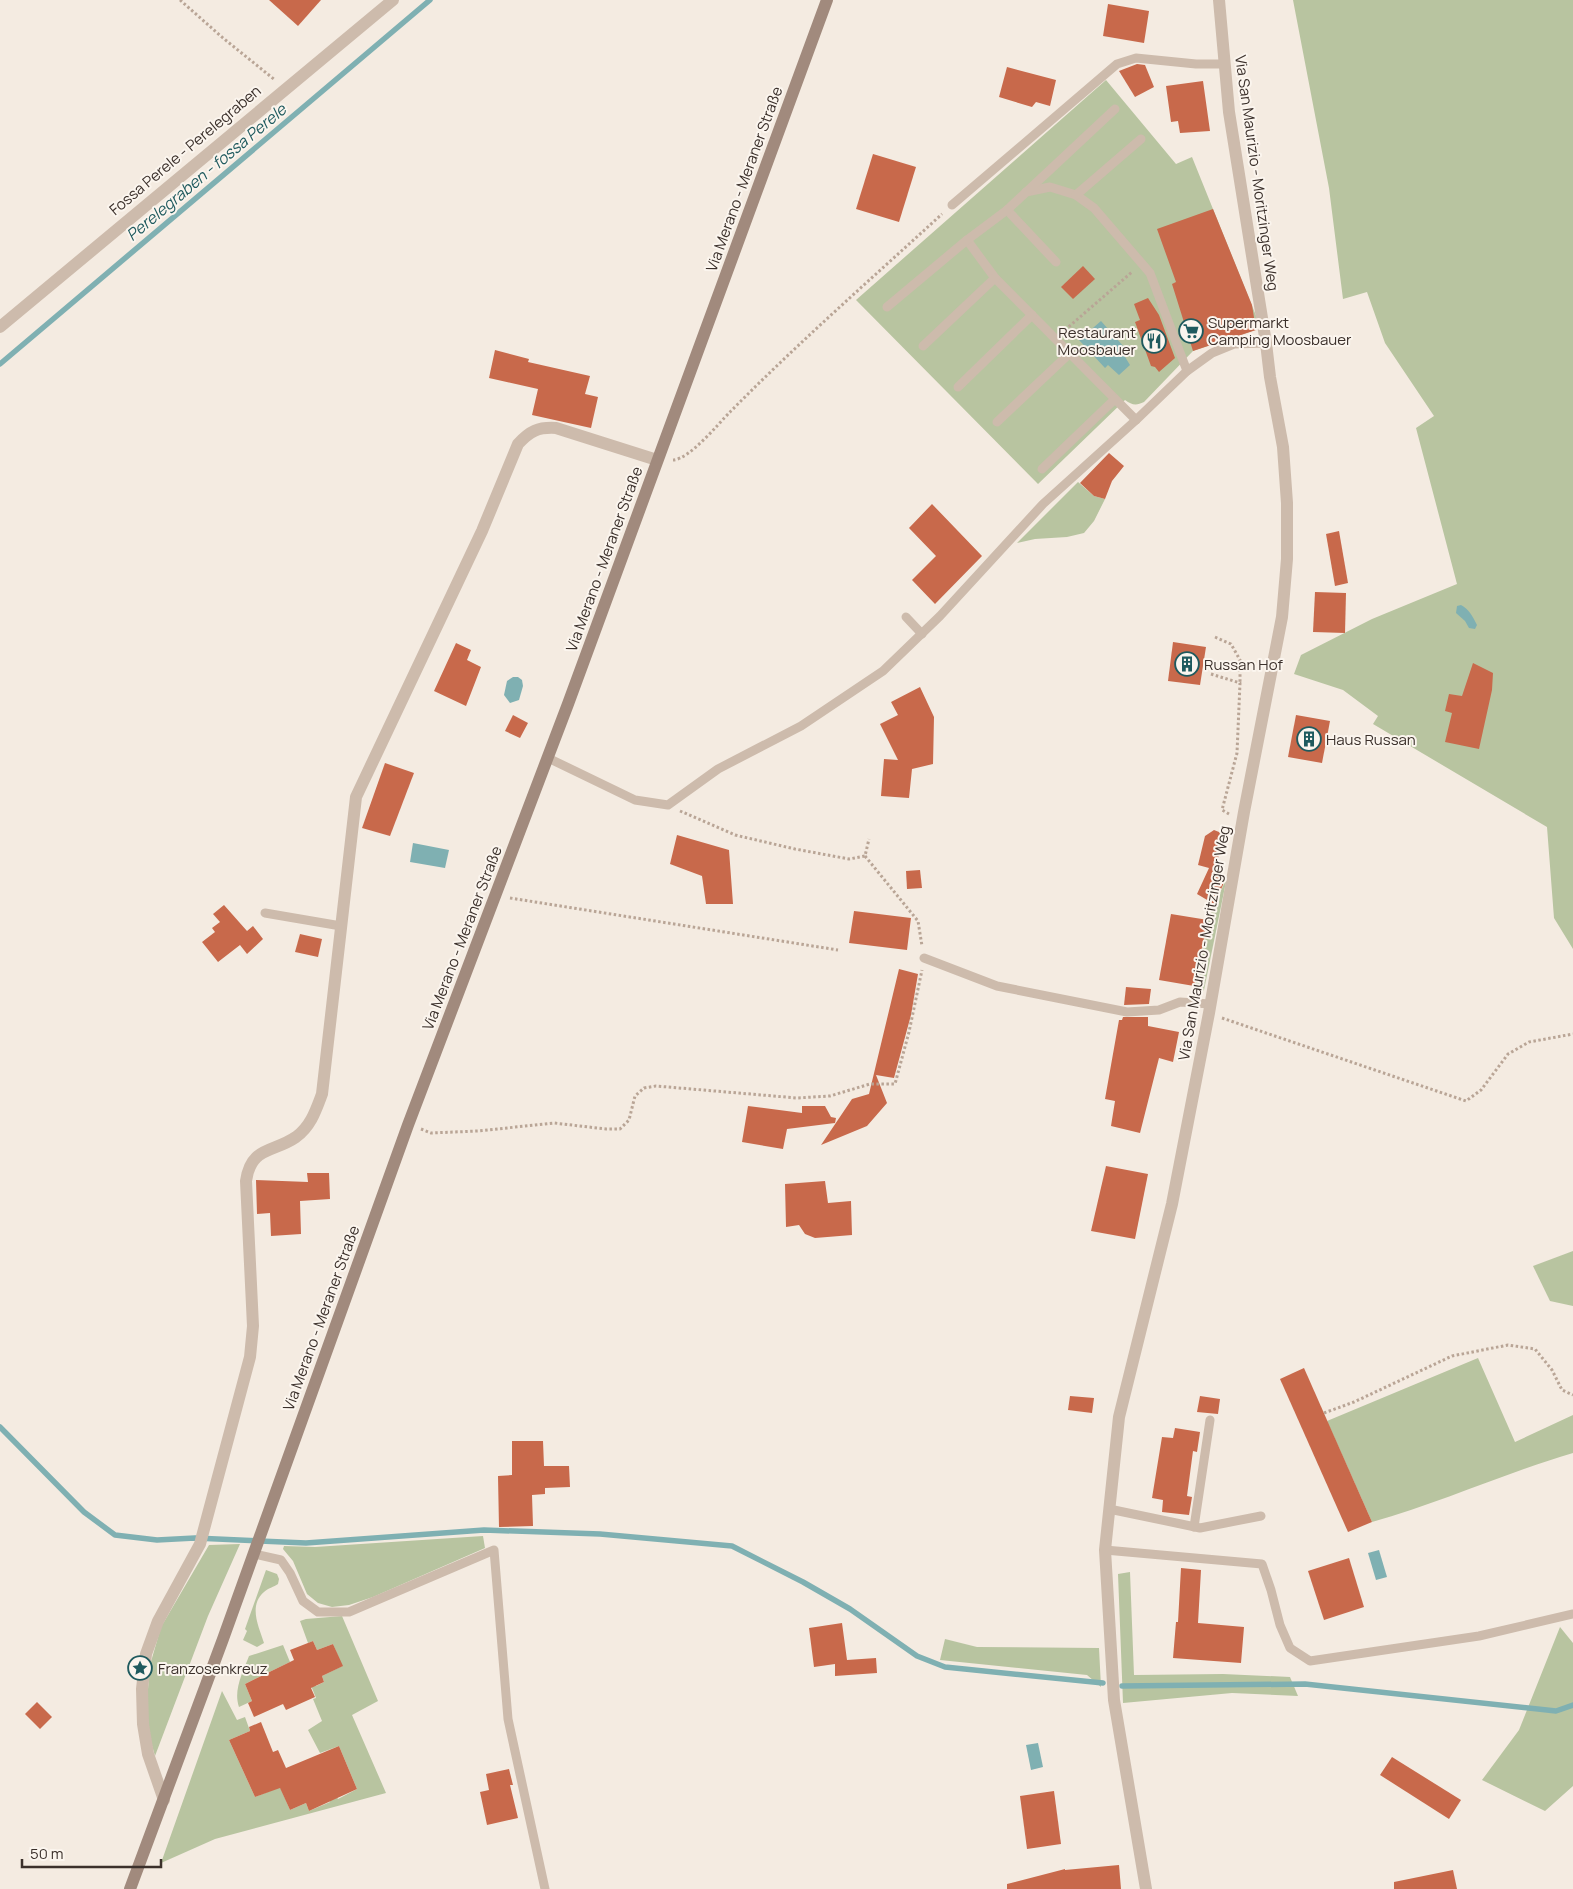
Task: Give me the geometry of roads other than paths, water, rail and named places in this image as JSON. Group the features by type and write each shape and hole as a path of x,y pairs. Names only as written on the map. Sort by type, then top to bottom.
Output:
{"main road":[{"name":"Via Merano - Meraner Straße","path":"130,1889 262,1531 408,1125 548,758 827,0"}],"street":[{"name":"Fossa Perele - Perelegraben","path":"0,327 392,0"},
{"name":"Via San Maurizio - Moritzinger Weg","path":"1146,1889 1114,1700 1105,1550 1109,1509 1119,1417 1172,1204 1282,617 1287,559 1287,503 1283,447 1270,377 1229,112 1218,0"},
{"path":"164,1800 148,1754 143,1724 142,1690 146,1654 158,1621 200,1544 250,1357 253,1326 246,1180 248,1166 257,1156 296,1137 311,1122 322,1094 328,1055 356,797 482,531 518,444 528,434 543,427 556,428 657,460"}],"lane":[{"path":"952,205 1117,64 1136,58 1196,64 1224,64"},
{"path":"887,307 967,240 1007,210 1115,109"},
{"path":"1076,195 1142,139"},
{"path":"1025,192 1050,187 1076,195 1094,208 1150,273 1188,371"},
{"path":"1007,210 1056,262"},
{"path":"967,240 994,278 1136,420"},
{"path":"923,346 994,278"},
{"path":"958,387 1032,316"},
{"path":"548,758 635,800 668,806 718,769 801,726 883,671 940,616 1043,504 1188,371 1212,353 1234,344 1266,343"},
{"path":"997,422 1070,353"},
{"path":"1042,469 1115,399"},
{"path":"906,617 922,634"},
{"path":"265,913 341,926"},
{"path":"924,958 997,986 1127,1012 1159,1010 1180,1002 1210,1008"},
{"path":"1194,1527 1210,1420"},
{"path":"1109,1509 1200,1528 1261,1516"},
{"path":"255,1550 282,1560 303,1601 318,1612 349,1612 494,1550 508,1719 545,1889"},
{"path":"1105,1550 1262,1564 1280,1625 1290,1648 1310,1661 1479,1636 1573,1614"}],"water":[{"path":"1101,321 1124,347 1122,352 1130,365 1119,375 1108,365 1105,368 1079,340"},
{"path":"1461,605 1472,616 1477,625 1475,629 1469,628 1465,621 1456,613 1457,606"},
{"path":"513,677 518,677 522,680 523,686 519,700 510,703 504,695 507,681"},
{"path":"413,843 449,850 445,868 410,862"},
{"path":"1379,1550 1387,1577 1376,1580 1368,1553"},
{"path":"1038,1743 1043,1767 1031,1770 1026,1745"}],"waterway":[{"name":"Perelegraben - fossa Perele","path":"0,364 430,0"},
{"path":"0,1427 84,1512 115,1535 157,1540 195,1538 306,1543 484,1530 600,1534 732,1546 803,1582 850,1609 917,1656 945,1667 1103,1683"},
{"path":"1122,1686 1305,1684 1556,1711 1573,1705"}],"place":[{"name":"Supermarkt Camping Moosbauer","path":"1191,331"},
{"name":"Restaurant Moosbauer","path":"1154,341"},
{"name":"Russan Hof","path":"1187,664"},
{"name":"Haus Russan","path":"1309,739"},
{"name":"Franzosenkreuz","path":"140,1668"}]}
